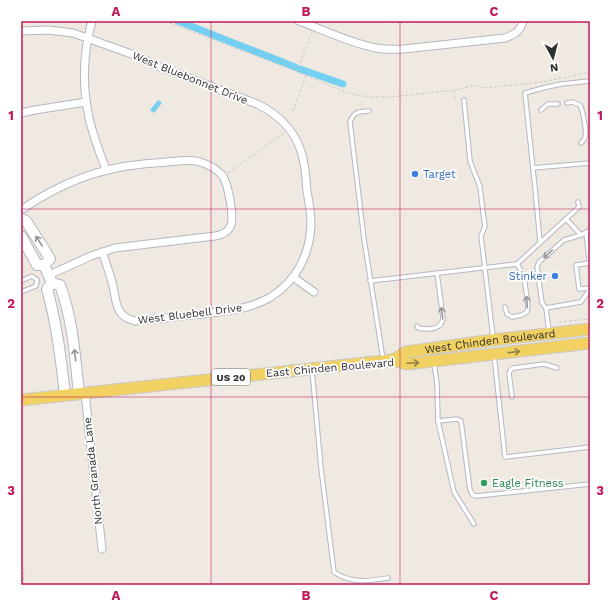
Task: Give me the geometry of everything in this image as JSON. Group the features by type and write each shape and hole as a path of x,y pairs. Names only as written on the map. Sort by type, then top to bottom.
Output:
{"main road":[{"name":"West Chinden Boulevard","path":"388,360 406,352 590,328"},
{"path":"434,361 440,354 471,350 489,341"},
{"name":"East Chinden Boulevard","path":"21,400 388,360 407,364 590,343"}],"street":[{"path":"92,21 85,51 84,80 86,102 90,120 106,170"},
{"path":"304,22 361,44 378,48 404,49 505,38 519,31 523,21"},
{"name":"West Bluebonnet Drive","path":"21,31 39,30 73,33 137,56 160,67 257,104 280,118 287,129 294,135 302,153 311,223 308,248 302,263 293,277"},
{"path":"21,113 86,102"},
{"path":"21,210 41,197 68,183 106,170 142,164 195,161 209,165 221,174 228,190 232,218 230,227 224,234 115,248 92,256 51,278 47,289 58,336 65,395"},
{"path":"21,219 26,221 50,259 44,265 36,265 21,236"},
{"name":"West Bluebell Drive","path":"102,252 107,265 118,309 128,320 135,321 243,309 270,297 293,277"},
{"path":"44,265 51,278 60,285 68,310 82,393"},
{"path":"293,277 314,292"},
{"name":"North Granada Lane","path":"82,393 102,549"}],"lane":[{"path":"540,242 525,93 561,84 590,81"},
{"path":"464,100 470,160 480,187 485,226 481,236 485,267 489,341"},
{"path":"567,103 572,102 580,106 582,111 586,136 585,140 581,143"},
{"path":"542,110 548,104 558,104"},
{"path":"369,111 358,112 352,116 350,122 370,281 388,360"},
{"path":"533,168 590,163"},
{"path":"370,281 517,264 579,207 578,202"},
{"path":"566,219 580,235"},
{"path":"549,333 546,308 542,303 537,266 539,262 564,240 586,233 590,230"},
{"path":"586,233 590,267"},
{"path":"590,263 576,265 579,289 590,288"},
{"path":"505,308 507,314 512,317 522,316 526,312 528,306 524,276 517,264"},
{"path":"417,326 418,328 424,329 438,327 442,324 443,318 437,273"},
{"path":"21,281 32,276 37,280 51,278"},
{"path":"21,292 36,286 37,280"},
{"path":"546,308 581,302 590,288"},
{"path":"494,354 505,457 590,447"},
{"path":"434,361 437,384 438,421 454,492 474,524"},
{"path":"512,398 509,373 511,369 544,364 557,368"},
{"path":"312,368 321,468 334,572 340,576 366,582 388,578"},
{"path":"438,421 458,419 461,421 470,490 473,495 476,496 590,484"}],"path":[{"path":"165,21 348,93 368,97 390,97 454,90 476,85 483,88 543,82 590,72"},
{"path":"296,72 312,32"},
{"path":"293,111 306,76"},
{"path":"454,90 455,101"},
{"path":"227,173 287,129"},
{"path":"559,322 590,319"},
{"path":"21,557 24,568 23,585"}],"water":[{"path":"158,100 162,103 154,113 150,110"}],"waterway":[{"path":"178,21 295,67"},
{"path":"300,69 343,84"}],"place":[{"name":"Target","path":"415,174"},
{"name":"Stinker","path":"555,276"},
{"name":"Eagle Fitness","path":"484,483"}]}
